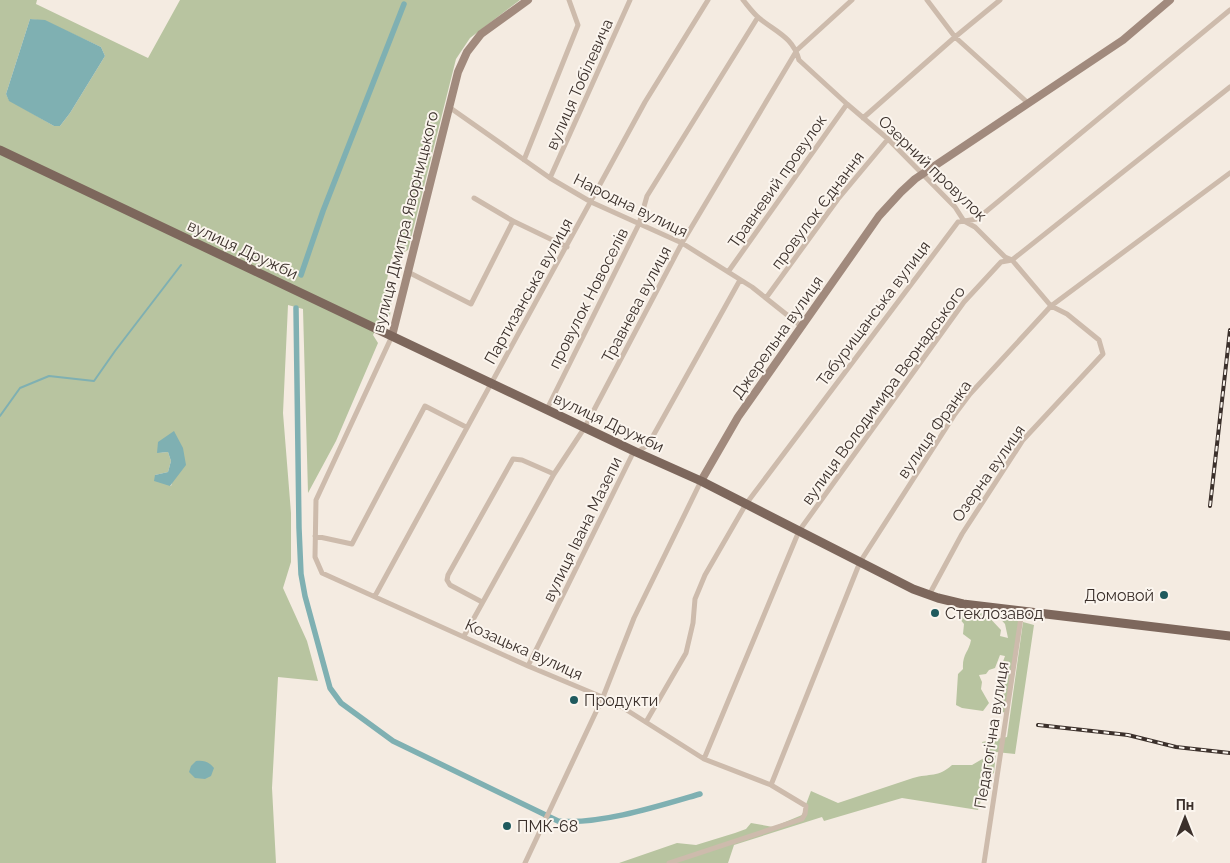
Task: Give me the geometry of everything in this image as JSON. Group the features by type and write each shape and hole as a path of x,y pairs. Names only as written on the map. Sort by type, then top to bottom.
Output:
{"main road":[{"name":"вулиця Дружби","path":"0,150 636,452 701,481 928,595 964,604 1230,636"}],"street":[{"name":"вулиця Дмитра Яворницького","path":"315,557 316,500 392,336 458,72 468,52 481,34 528,0"},
{"path":"524,160 578,25 569,0"},
{"name":"вулиця Тобілевича","path":"550,178 630,0"},
{"name":"Партизанська вулиця","path":"375,596 645,102 708,0"},
{"name":"Озерний провулок","path":"743,0 758,17 791,41 797,50 799,60 888,139 955,207 964,221 975,227 1005,257 1012,260 1051,306 1067,314 1099,340 1103,354"},
{"name":"Травнева вулиця","path":"464,636 554,474 585,427 682,243 797,50 852,0"},
{"path":"927,0 955,37 1028,103"},
{"path":"863,118 1000,0"},
{"name":"Джерельна вулиця","path":"526,863 603,698 634,618 701,481 738,417 880,216 915,179 1123,40 1170,0"},
{"name":"Табурищанська вулиця","path":"646,722 686,653 693,624 695,599 705,575 746,504 958,222 977,219 1230,10"},
{"name":"провулок Новоселів","path":"547,409 639,224 647,196 758,17"},
{"name":"вулиця Володимира Вернадського","path":"704,759 800,531 964,302 1001,262 1012,260 1230,87"},
{"name":"Травневий провулок","path":"728,272 847,104"},
{"name":"Народна вулиця","path":"449,107 550,178 591,202 682,243 766,298 801,326"},
{"name":"провулок Єднання","path":"766,298 838,198 888,139"},
{"name":"вулиця Франка","path":"770,785 860,562 955,414 970,394 1051,306 1230,173"},
{"path":"474,198 513,222 566,247"},
{"path":"408,272 471,304 513,222"},
{"name":"вулиця Івана Мазепи","path":"528,666 632,455 648,445 740,280"},
{"name":"Озерна вулиця","path":"928,595 962,534 1023,440 1103,354"},
{"path":"315,536 352,544 425,406 466,427"},
{"path":"482,602 450,585 447,580 448,574 513,459 522,460 554,474"},
{"name":"Козацька вулиця","path":"315,557 322,573 528,666 614,702 704,759 770,785 806,806 802,820 669,863"},
{"name":"Педагогічна вулиця","path":"984,863 1022,611"}],"green space":[{"path":"0,0 37,0 36,4 148,58 180,0 520,0 470,38 456,59 408,250 391,259 387,280 392,298 390,316 378,325 373,335 378,343 336,441 308,493 303,309 288,305 283,413 291,513 291,562 283,588 307,641 318,681 278,677 272,788 276,863 0,863","holes":["30,19 45,21 101,47 105,56 60,126 54,126 9,100 6,94","183,448 171,486 155,475 168,472 171,461 168,452 157,453"]},
{"path":"962,608 986,614 1001,630 1000,636 1008,638 1005,624 996,614 1018,617 1006,713 996,710 998,682 1005,682 1002,669 1005,656 1000,655 995,668 989,670 986,674 979,675 982,682 981,689 989,703 983,711 962,708 956,705 958,674 963,669 965,656 971,640 963,634 964,624 959,618"},
{"path":"1023,622 1034,625 1015,754 996,752 994,773 984,778 983,794 978,810 902,798 824,821 822,817 734,845 728,863 619,863 677,843 696,845 746,829 751,823 773,827 802,815 811,791 838,803 913,778 938,774 952,765 972,765 984,758 986,750 982,742 1007,737"}],"water":[{"path":"30,19 45,20 101,47 105,56 60,126 54,126 9,101 6,94"},
{"path":"174,431 183,448 186,465 170,486 154,481 155,475 168,472 171,461 168,452 157,453 158,442"},
{"path":"196,761 206,762 214,768 211,776 205,779 195,778 189,772 191,766"}],"waterway":[{"path":"301,275 323,211 404,4"},
{"path":"0,416 20,388 49,376 94,381 181,265"},
{"path":"296,308 301,574 305,596 330,688 341,703 393,741 558,821 592,820 611,817 648,809 700,794"}],"railway":[{"path":"1210,506 1230,330"},
{"path":"1038,725 1128,735 1176,747 1230,753"}],"place":[{"name":"Домовой","path":"1164,595"},
{"name":"Стеклозавод","path":"935,613"},
{"name":"Продукти","path":"574,700"},
{"name":"ПМК-68","path":"507,826"}]}
